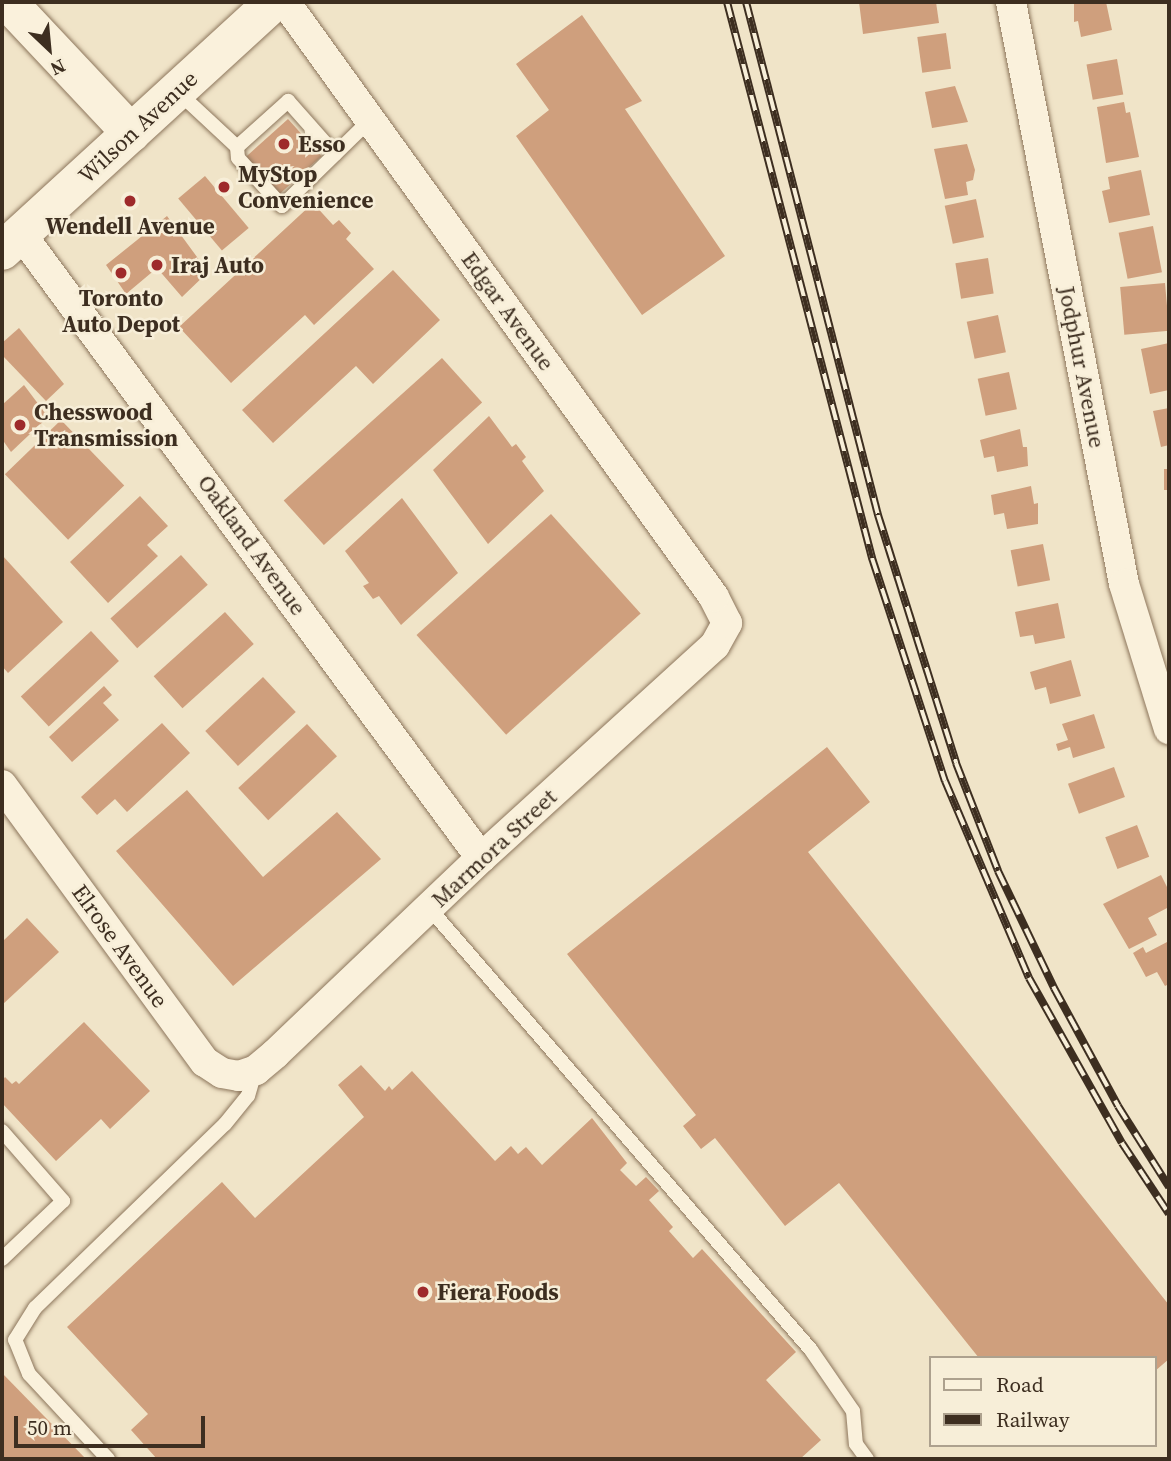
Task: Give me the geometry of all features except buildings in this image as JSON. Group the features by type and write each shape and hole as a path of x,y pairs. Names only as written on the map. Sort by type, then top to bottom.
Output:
{"main road":[{"path":"8,2 131,133"},
{"name":"Wilson Avenue","path":"11,243 274,2"}],"street":[{"name":"Edgar Avenue","path":"285,2 714,597 727,623"},
{"name":"Jodphur Avenue","path":"1011,2 1124,584 1169,729"},
{"name":"Oakland Avenue","path":"11,243 481,858"},
{"name":"Marmora Street","path":"256,1070 430,909 481,858 715,645 727,623"},
{"name":"Elrose Avenue","path":"2,786 205,1062 222,1073 239,1076 256,1070"}],"lane":[{"path":"177,91 237,147 238,159 282,206 305,177 335,154 370,120"},
{"path":"237,147 262,133 288,101 335,154"},
{"path":"430,909 811,1350 853,1411 856,1444 867,1459"},
{"path":"108,1459 29,1374 15,1340 35,1307 225,1124 247,1096 256,1070"},
{"path":"2,1131 63,1201 2,1259"}],"railway":[{"path":"727,2 872,558 945,781 1029,978 1122,1143 1169,1214"},
{"path":"746,2 878,515 956,763 998,871 1054,988 1118,1106 1169,1187"}],"place":[{"name":"Esso","path":"284,144"},
{"name":"MyStop Convenience","path":"224,187"},
{"name":"Wendell Avenue","path":"130,201"},
{"name":"Iraj Auto","path":"157,265"},
{"name":"Toronto Auto Depot","path":"121,273"},
{"name":"Chesswood Transmission","path":"20,425"},
{"name":"Fiera Foods","path":"423,1292"}]}
